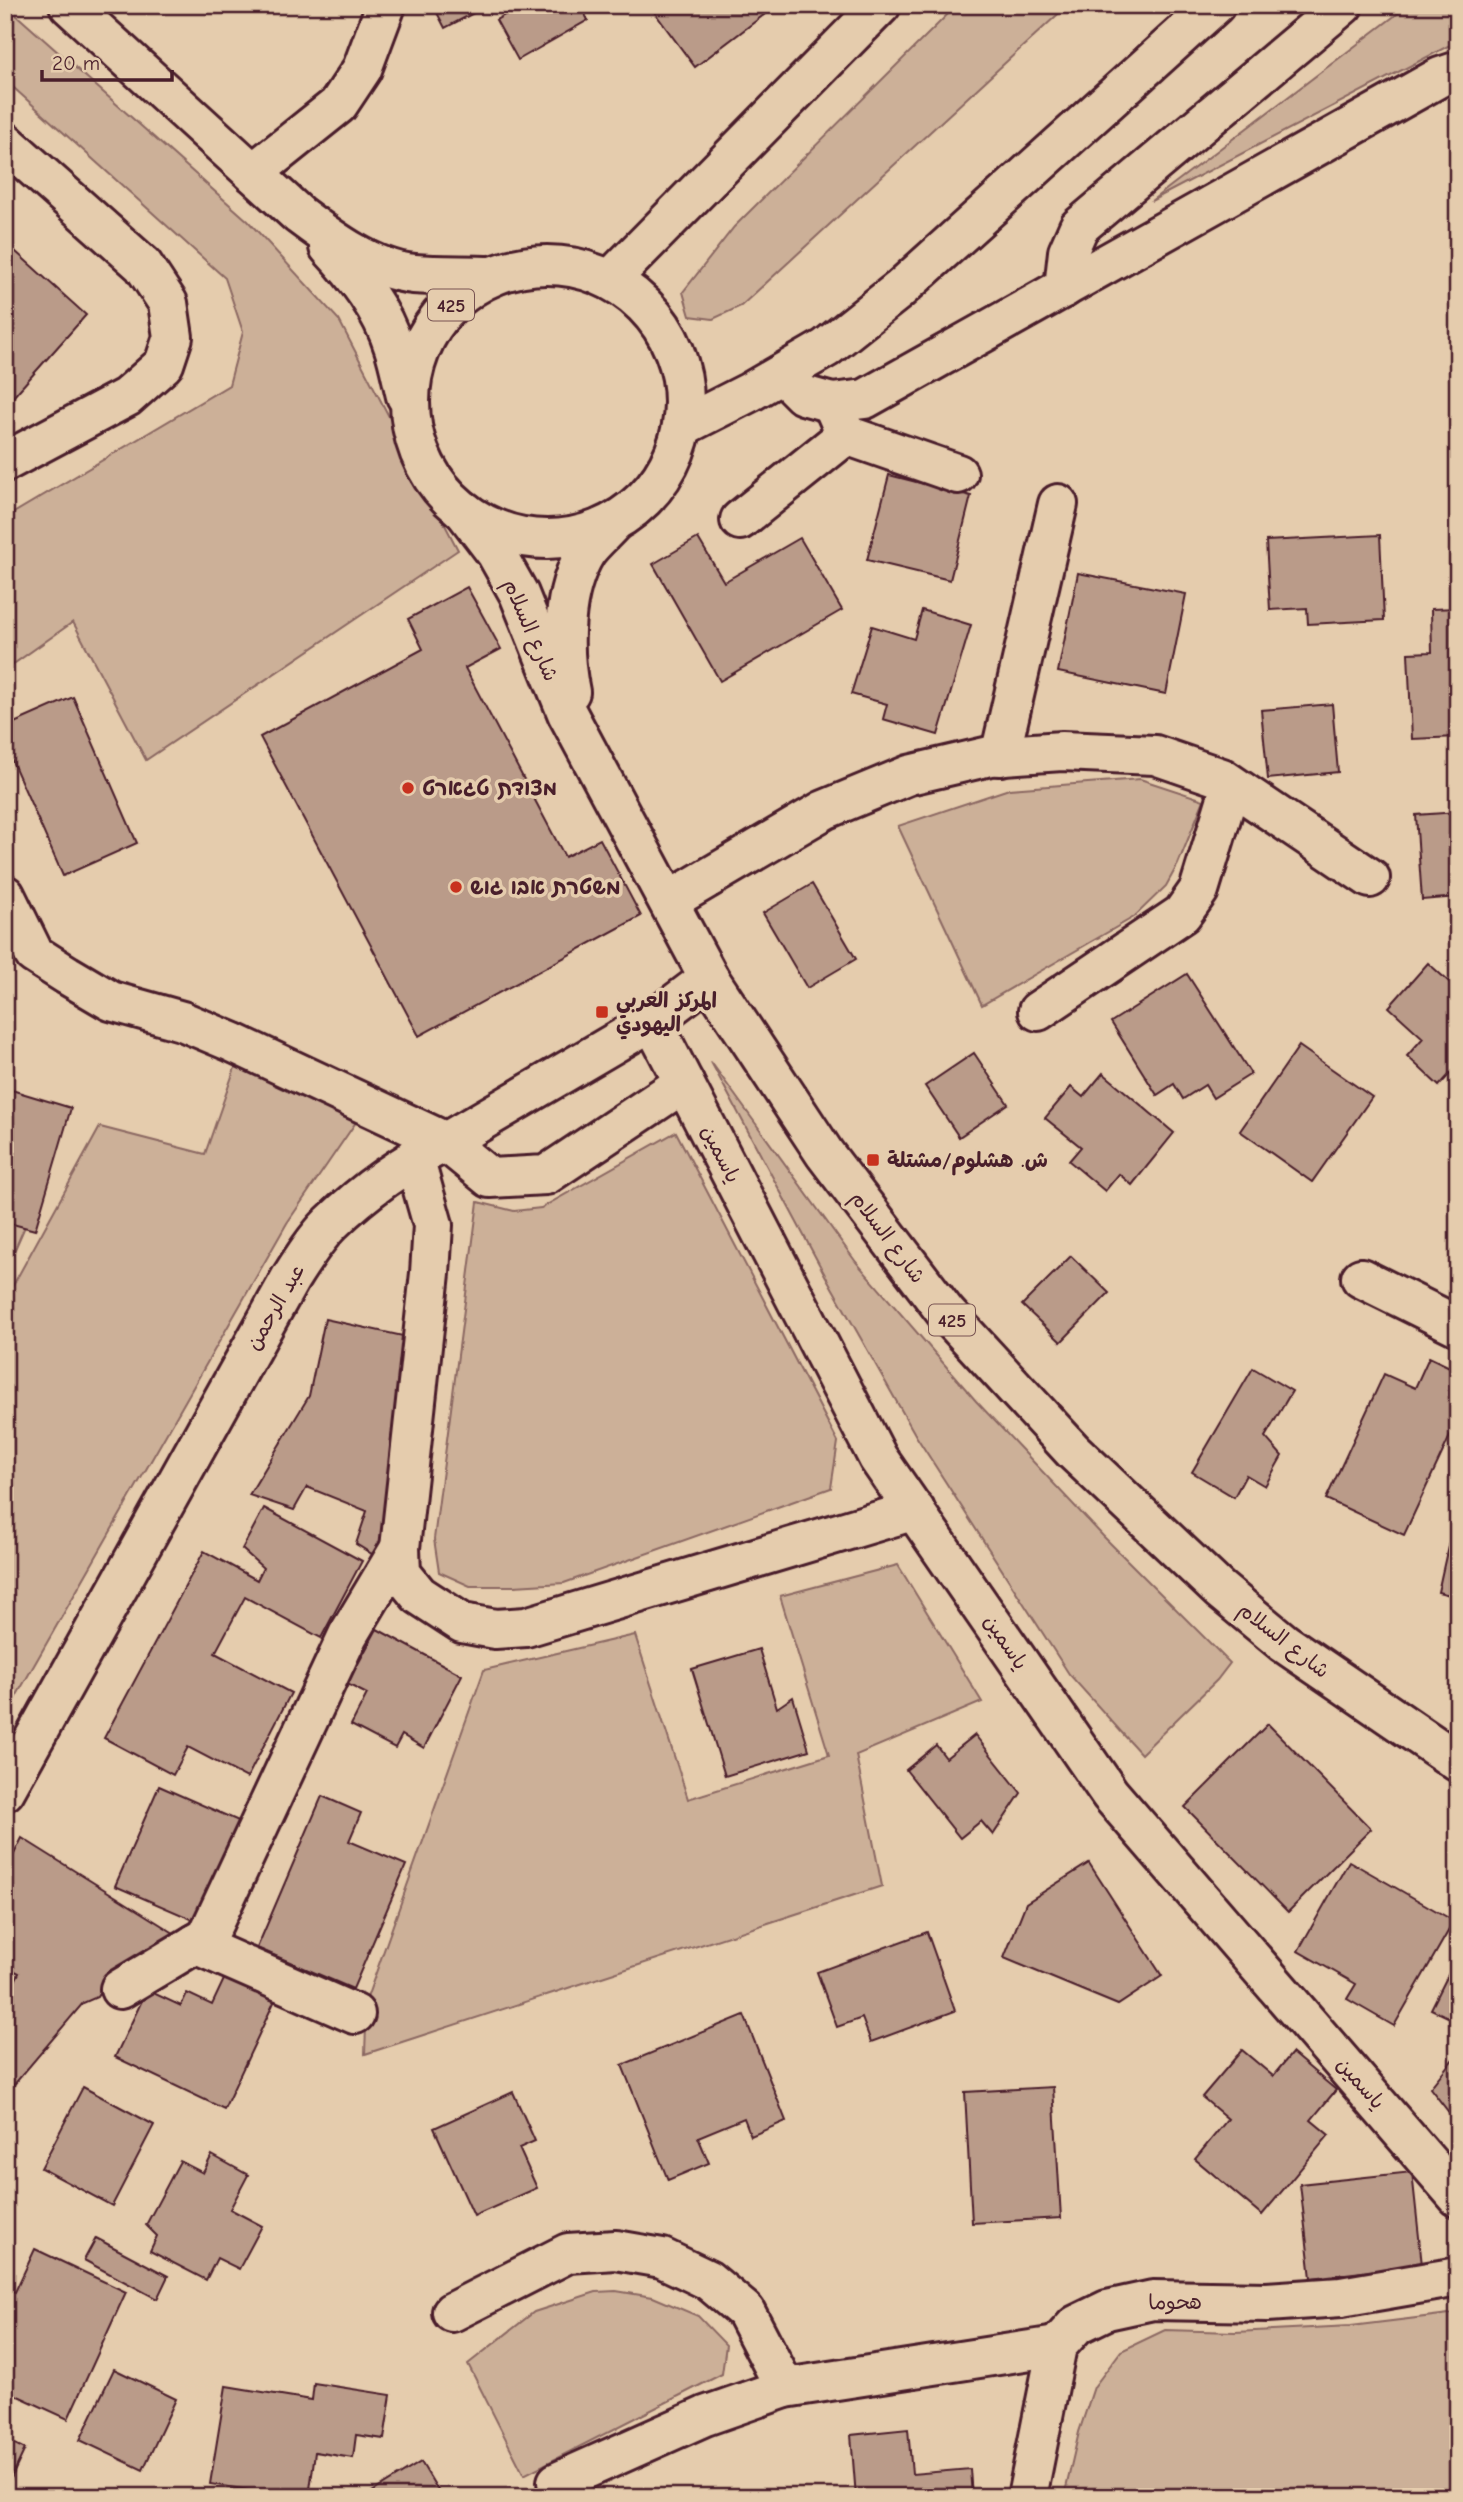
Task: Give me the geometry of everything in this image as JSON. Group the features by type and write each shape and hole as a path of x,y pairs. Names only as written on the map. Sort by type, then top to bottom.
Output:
{"street":[{"name":"425","path":"69,5 299,215 349,268 374,303 394,346 419,450 437,484 464,511 497,530 534,539 572,537 612,524 645,499 670,465 682,426 683,382 670,341 645,305 610,280 571,266 530,265 491,276 455,299 429,332 413,371 410,412"},
{"path":"253,173 338,106 362,69 386,5"},
{"path":"610,280 881,5"},
{"path":"682,426 826,348 899,290 1214,5"},
{"path":"1064,288 1068,252 1079,228 1343,5"},
{"path":"740,520 839,419 865,399 1440,77 1458,71"},
{"path":"5,142 143,265 168,303 173,337 163,363 127,397 5,462"},
{"name":"425","path":"299,215 335,242 373,262 412,274 491,276"},
{"path":"782,374 803,395 839,419 958,474"},
{"path":"1000,756 1058,505"},
{"name":"شارع السلام","path":"464,511 496,553 519,594 536,632 553,682 709,978 825,1153 888,1240 946,1313 1073,1451 1220,1590 1284,1643 1458,1762"},
{"name":"شارع السلام","path":"590,754 576,718 568,678 568,610 576,575 587,552 612,524"},
{"path":"669,901 824,810 909,775 1000,756 1062,751 1155,755 1222,779 1370,878"},
{"path":"1038,1012 1182,914 1199,890 1231,785"},
{"path":"5,895 34,954 111,1001 181,1021 232,1042 430,1150 490,1178 546,1175 684,1083"},
{"name":"عبد الرحمن","path":"5,1791 303,1258 331,1223 430,1150 652,1021 709,978"},
{"name":"ياسمين","path":"652,1021 878,1458 1110,1794 1458,2197"},
{"path":"430,1150 433,1225 430,1273 400,1548 401,1573 419,1595 462,1623 495,1629 526,1627 915,1510"},
{"path":"1361,1278 1458,1326"},
{"path":"120,1989 206,1937 348,1635 400,1548"},
{"path":"195,1944 355,2014"},
{"path":"452,2312 568,2253 615,2250 663,2258 708,2280 745,2311 785,2388"},
{"name":"هحوما","path":"1057,2346 1076,2325 1107,2309 1153,2300 1279,2301 1341,2297 1458,2277"},
{"path":"558,2482 705,2416 785,2388 1057,2346 1027,2497"}],"shaded area":[{"path":"5,5 248,221 339,320 458,550 146,760 73,622 5,670 5,518 229,385 243,332 225,278 5,80"},
{"path":"957,5 1068,5 741,306 713,319 690,316 683,292 734,227"},
{"path":"1409,5 1458,5 1458,45 1448,46 1151,201"},
{"path":"1140,779 1204,800 1166,886 1134,917 982,1005 898,826 1009,789"},
{"path":"237,1062 367,1106 287,1223 5,1716 5,1300 100,1127 205,1154"},
{"path":"711,1062 856,1262 976,1401 1103,1536 1230,1663 1217,1680 1141,1754 1069,1674 916,1436 825,1275"},
{"path":"676,1132 838,1442 831,1488 564,1583 470,1586 439,1572 434,1539 478,1202 514,1211 541,1208"},
{"path":"5,1216 26,1224 5,1272"},
{"path":"898,1565 982,1702 856,1755 882,1886 365,2054 367,1998 484,1670 635,1635 688,1799 829,1755 780,1596"},
{"path":"616,2291 653,2297 698,2316 726,2345 722,2374 524,2475 468,2364 534,2312 596,2292"},
{"path":"1458,2313 1458,2497 1064,2497 1079,2432 1094,2387 1121,2351 1165,2330 1235,2332 1351,2326"}],"building":[{"path":"433,5 489,5 445,28"},
{"path":"522,5 580,5 588,20 518,60 496,20"},
{"path":"649,5 777,5 695,67"},
{"path":"5,242 86,315 5,406"},
{"path":"889,475 971,496 950,580 867,560"},
{"path":"1380,535 1384,620 1308,624 1307,608 1270,610 1266,541"},
{"path":"698,538 724,582 800,538 842,610 720,681 653,564"},
{"path":"1078,573 1186,594 1166,694 1058,672"},
{"name":"מצודת טגארט","path":"467,587 501,649 465,668 565,857 600,839 641,916 419,1036 260,737 423,649 408,619"},
{"path":"1458,608 1458,737 1412,739 1408,653 1432,652 1431,609"},
{"path":"922,610 971,625 938,735 883,719 887,704 851,694 872,626 914,639"},
{"path":"73,697 137,843 63,876 5,745 5,727"},
{"path":"1332,704 1338,772 1268,779 1261,710"},
{"path":"1458,812 1458,897 1422,900 1416,815"},
{"path":"812,884 856,959 807,988 763,913"},
{"path":"1428,963 1458,990 1458,1065 1439,1086 1407,1056 1423,1038 1389,1007"},
{"path":"1187,974 1251,1074 1213,1098 1205,1085 1183,1099 1174,1084 1157,1095 1111,1022"},
{"path":"1299,1046 1372,1097 1312,1182 1240,1131"},
{"path":"974,1053 1008,1104 959,1137 925,1086"},
{"path":"1103,1073 1174,1133 1132,1185 1119,1174 1105,1191 1069,1161 1081,1147 1045,1118 1071,1087 1083,1097"},
{"path":"5,1088 71,1108 35,1230 5,1222"},
{"path":"1071,1256 1109,1293 1061,1342 1022,1305"},
{"path":"325,1319 403,1336 406,1365 380,1559 356,1544 367,1511 307,1487 294,1510 249,1495 309,1396"},
{"path":"1429,1357 1458,1371 1458,1419 1404,1535 1326,1499 1384,1374 1415,1388"},
{"path":"1253,1368 1292,1391 1265,1437 1282,1456 1265,1486 1246,1475 1234,1497 1192,1472"},
{"path":"1458,1501 1458,1597 1438,1592"},
{"path":"264,1508 362,1561 321,1638 245,1597 215,1653 291,1693 247,1778 188,1747 173,1775 104,1738 204,1551 257,1580 263,1568 242,1549"},
{"path":"377,1629 462,1675 424,1748 402,1735 395,1748 351,1725 367,1694 347,1684"},
{"path":"759,1649 777,1708 793,1697 809,1750 725,1776 692,1669"},
{"path":"1268,1724 1371,1829 1288,1912 1185,1807"},
{"path":"975,1735 1021,1793 993,1835 981,1821 960,1838 906,1770 936,1745 946,1758"},
{"path":"159,1786 241,1822 198,1922 115,1886"},
{"path":"322,1796 361,1813 349,1841 406,1865 353,1989 257,1948"},
{"path":"22,1838 177,1935 105,1983 97,1997 83,2003 12,2087 5,2091 5,2001 19,1973 5,1966 5,1872"},
{"path":"1349,1861 1454,1921 1394,2026 1347,1999 1356,1984 1298,1951"},
{"path":"1089,1863 1162,1976 1118,2005 1004,1958 1026,1903"},
{"path":"927,1932 955,2011 871,2042 862,2018 837,2027 817,1972"},
{"path":"1458,1955 1458,2022 1431,2009"},
{"path":"226,1975 276,1998 224,2109 115,2057 147,1990 181,2006 187,1993 212,2005"},
{"path":"744,2015 786,2121 751,2136 744,2118 698,2137 709,2163 668,2180 622,2065"},
{"path":"1242,2050 1273,2076 1292,2053 1336,2090 1311,2120 1329,2135 1262,2215 1195,2159 1228,2119 1202,2097"},
{"path":"1458,2055 1458,2124 1430,2088"},
{"path":"83,2087 154,2125 112,2206 41,2168"},
{"path":"1053,2087 1061,2218 972,2223 965,2092"},
{"path":"513,2092 535,2141 519,2148 537,2188 474,2216 434,2128"},
{"path":"212,2155 248,2175 230,2209 262,2226 239,2269 217,2258 206,2280 150,2251 157,2236 146,2225 180,2161 203,2173"},
{"path":"1412,2172 1422,2265 1311,2278 1300,2184"},
{"path":"96,2238 168,2276 157,2299 84,2260"},
{"path":"35,2249 126,2292 68,2419 5,2390 5,2379 10,2369 5,2367 5,2288 15,2292"},
{"path":"114,2369 176,2399 143,2470 80,2440"},
{"path":"314,2383 391,2395 384,2439 356,2435 353,2458 315,2452 309,2497 210,2484 226,2386 312,2400"},
{"path":"908,2429 912,2474 970,2469 972,2497 856,2497 851,2435"},
{"path":"5,2439 25,2449 5,2491"},
{"path":"421,2462 442,2497 364,2497"}],"place":[{"name":"מצודת טגארט","path":"408,788"},
{"name":"משטרת אבו גוש","path":"456,887"},
{"name":"المركز العربي اليهودي","path":"602,1012"},
{"name":"ش. هشلوم/مشتلة","path":"873,1160"}]}
